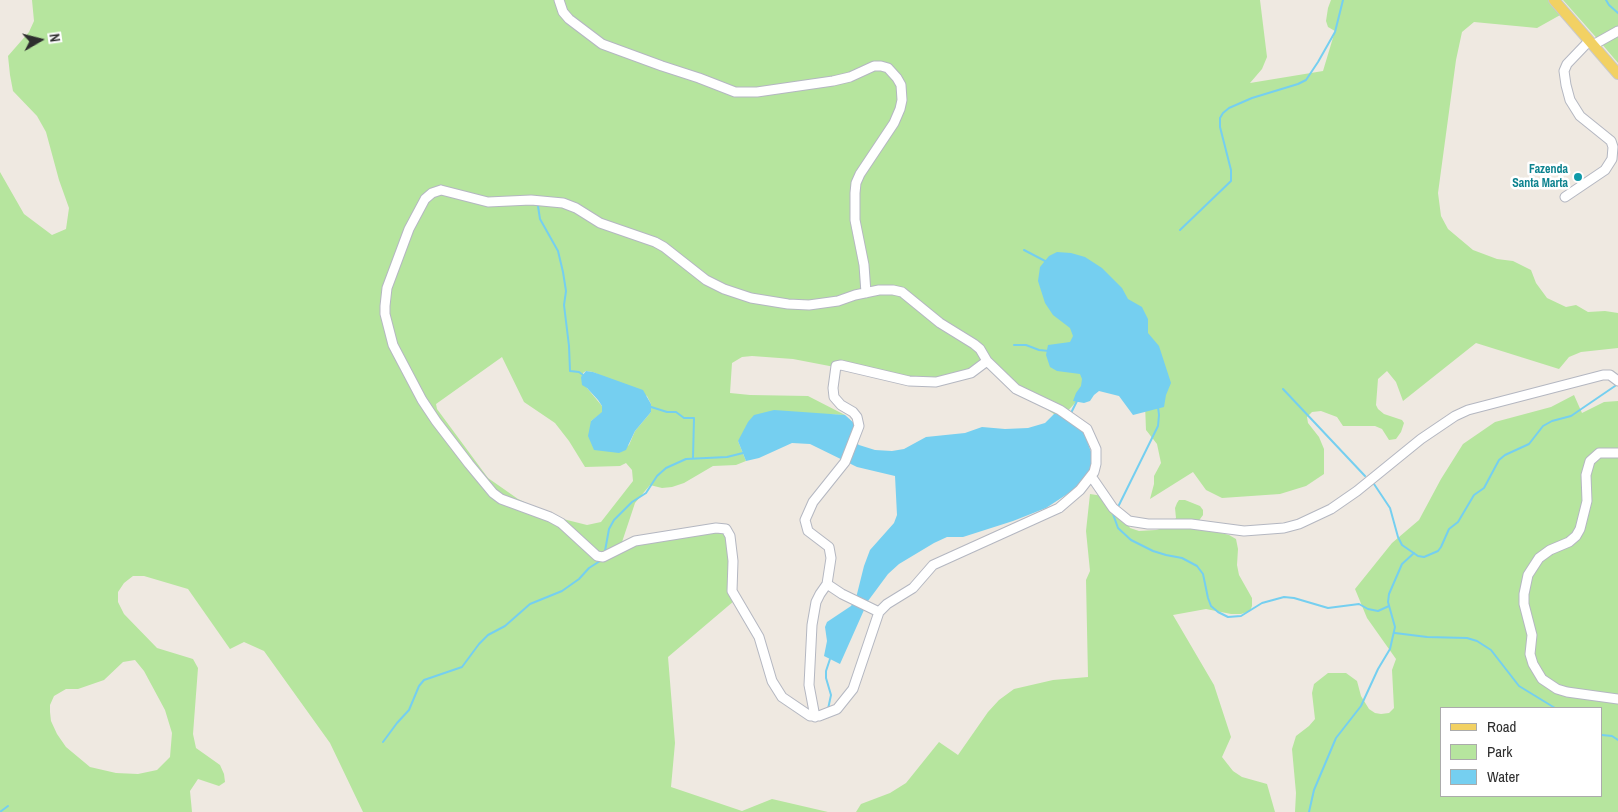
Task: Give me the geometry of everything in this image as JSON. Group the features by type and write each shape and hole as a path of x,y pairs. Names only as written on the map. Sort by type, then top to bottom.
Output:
{"main road":[{"path":"1554,0 1618,74"}],"street":[{"path":"559,0 563,12 602,44 735,92 757,92 832,81 850,77 874,66 888,68 898,78 901,85 902,100 900,109 894,123 860,174 856,183 855,193 855,220 864,265 866,293"},
{"path":"1565,197 1604,170 1612,159 1613,147 1611,141 1580,116 1570,100 1564,71 1567,64 1591,43 1618,31"},
{"path":"441,190 488,202 531,200 563,203 576,208 600,223 655,242 706,280 751,298 788,304 809,305 838,302 880,290 902,292 940,323 974,344 988,361 1016,389 1060,410 1086,429 1096,449 1096,464 1091,476 1080,490 1059,508 933,565 913,588 886,604 879,612 853,689 838,709 815,717 805,714 782,696 772,681 759,637 732,591 733,561 730,536 726,529 716,528 631,542 612,553 600,557 585,547 561,523 501,499 469,464 422,400 394,345 385,314 387,288 409,229 419,209 432,193 441,190"},
{"path":"815,717 809,686 812,625 816,602 827,584 831,558 829,547 808,531 806,520 808,511 844,462 859,426 857,417 853,412 841,405 834,397 833,388 836,366 841,365 909,381 936,382 971,373 988,361"},
{"path":"1091,476 1112,508 1129,521 1139,523 1191,524 1244,531 1284,528 1299,524 1331,509 1357,491 1421,439 1455,416 1468,410 1603,374 1610,375 1618,381"},
{"path":"1618,453 1599,453 1590,461 1586,475 1587,501 1580,529 1569,542 1550,550 1538,558 1528,575 1524,594 1524,604 1532,635 1530,654 1533,664 1542,679 1557,689 1567,692 1618,699"},
{"path":"827,584 842,594 879,612"}],"green space":[{"path":"32,0 1260,0 1267,57 1262,69 1250,83 1323,71 1335,31 1328,27 1326,21 1331,0 1550,0 1562,14 1537,28 1474,22 1462,32 1456,60 1438,193 1441,216 1448,229 1473,250 1497,259 1513,261 1531,270 1536,283 1547,298 1566,307 1576,305 1588,312 1605,311 1618,313 1618,348 1581,352 1569,357 1559,369 1476,343 1403,401 1396,382 1387,371 1378,379 1376,405 1384,414 1402,420 1404,423 1396,439 1389,440 1382,429 1375,426 1343,426 1337,417 1321,411 1312,412 1307,417 1308,423 1319,437 1324,449 1324,474 1306,486 1280,494 1222,498 1206,490 1193,472 1150,499 1154,476 1161,463 1157,444 1146,430 1145,404 1096,380 1065,414 1054,414 1023,394 989,365 929,382 892,378 793,359 742,357 732,363 730,393 808,396 845,415 825,414 738,441 746,461 736,465 713,466 684,483 672,487 662,488 650,485 635,503 620,548 709,530 731,533 734,601 668,657 675,743 671,787 742,811 772,799 828,812 363,812 330,743 264,651 244,642 230,649 188,589 144,576 133,576 124,583 118,592 118,602 124,614 157,648 193,659 198,668 193,734 196,748 220,765 225,782 219,786 198,779 190,791 192,812 0,812 0,172 24,214 52,235 66,229 69,208 46,132 37,116 13,91 10,75 8,56 29,32 34,21","holes":["502,357 524,402 555,423 585,467 620,466 626,463 632,470 633,481 601,522 587,525 555,517 518,499 488,478 437,409 436,404","586,371 593,372 647,396 651,404 651,412 635,431 629,445 619,452 591,421 602,413 602,406 587,388 583,373","135,660 144,671 165,710 172,733 170,757 157,770 138,774 116,773 90,767 66,747 51,721 50,705 54,696 66,689 78,689 104,680 123,662"]},
{"path":"1563,0 1618,0 1618,63 1601,43"},
{"path":"1574,395 1582,413 1604,402 1618,401 1618,812 1295,812 1296,793 1292,749 1296,736 1315,719 1312,693 1314,684 1328,673 1346,673 1357,681 1361,696 1369,709 1381,714 1389,713 1394,708 1392,670 1396,659 1367,618 1355,589 1392,543 1419,520 1441,479 1463,444 1495,422 1551,407"},
{"path":"1090,494 1109,497 1108,499 1128,514 1126,521 1130,528 1139,531 1156,530 1170,526 1176,518 1175,508 1177,503 1179,500 1185,500 1200,506 1203,510 1203,515 1195,526 1197,530 1210,530 1236,539 1239,575 1252,598 1250,611 1241,614 1231,614 1206,609 1173,615 1214,685 1231,737 1222,757 1233,771 1242,777 1267,784 1275,812 856,812 861,804 890,793 906,783 939,742 958,755 988,712 999,700 1014,689 1053,680 1088,677 1086,580 1090,571 1086,531"}],"water":[{"path":"1057,252 1085,257 1102,268 1122,288 1128,299 1142,307 1148,319 1148,333 1159,346 1171,383 1164,407 1133,415 1119,396 1099,391 1090,401 1084,403 1073,401 1081,386 1082,379 1080,374 1057,371 1050,367 1046,355 1048,345 1070,342 1073,336 1070,328 1053,315 1045,303 1038,281 1040,267 1049,256"},
{"path":"586,371 643,390 651,404 651,412 635,431 626,450 619,453 594,450 588,436 591,421 602,412 602,406 587,388 582,385 581,377"},
{"path":"774,410 845,415 855,424 853,440 859,445 875,450 892,451 904,449 926,437 965,433 982,427 1028,428 1045,423 1054,414 1062,414 1082,427 1094,460 1091,472 1078,487 1046,508 963,537 947,537 899,564 888,574 868,601 840,664 824,656 827,641 825,627 827,622 851,606 856,598 870,550 894,523 897,515 895,476 857,467 810,444 792,443 759,458 746,461 738,441 748,422 754,415"}],"waterway":[{"path":"1180,230 1231,181 1231,170 1220,127 1220,118 1223,113 1229,108 1252,98 1306,80 1335,32 1343,0"},
{"path":"1606,0 1618,13"},
{"path":"538,206 540,219 558,251 563,272 566,291 564,305 570,371 579,372 583,375"},
{"path":"1024,250 1047,262"},
{"path":"1014,345 1026,345 1039,350 1049,351"},
{"path":"1374,484 1390,508 1402,545 1418,556 1424,557 1438,551 1449,529 1458,522 1474,495 1484,488 1499,460 1505,455 1529,444 1543,426 1552,421 1571,416 1615,386"},
{"path":"1283,389 1365,476"},
{"path":"1071,413 1077,401"},
{"path":"648,406 667,412 676,412 684,418 694,418 693,458"},
{"path":"1119,505 1158,426 1158,407"},
{"path":"605,551 609,529 614,520 632,502 646,493 657,476 666,468 686,459 727,457 743,453"},
{"path":"1113,514 1118,528 1131,540 1153,551 1182,558 1197,566 1203,574 1211,606 1228,617 1241,616 1262,603 1284,597 1328,608 1359,604 1368,609 1378,611 1389,606"},
{"path":"1309,812 1314,790 1336,738 1361,706 1378,669 1390,649 1395,627 1388,602 1389,594 1402,564 1414,553"},
{"path":"383,742 409,710 419,686 424,680 462,667 488,635 505,626 530,604 562,591 600,561"},
{"path":"1395,633 1427,637 1467,638 1477,641 1491,650 1519,686 1553,707"},
{"path":"828,709 831,695 826,671 830,659"},
{"path":"1603,735 1612,736 1618,740"},
{"path":"0,812 8,806"}],"place":[{"name":"Fazenda Santa Marta","path":"1578,177"}]}
